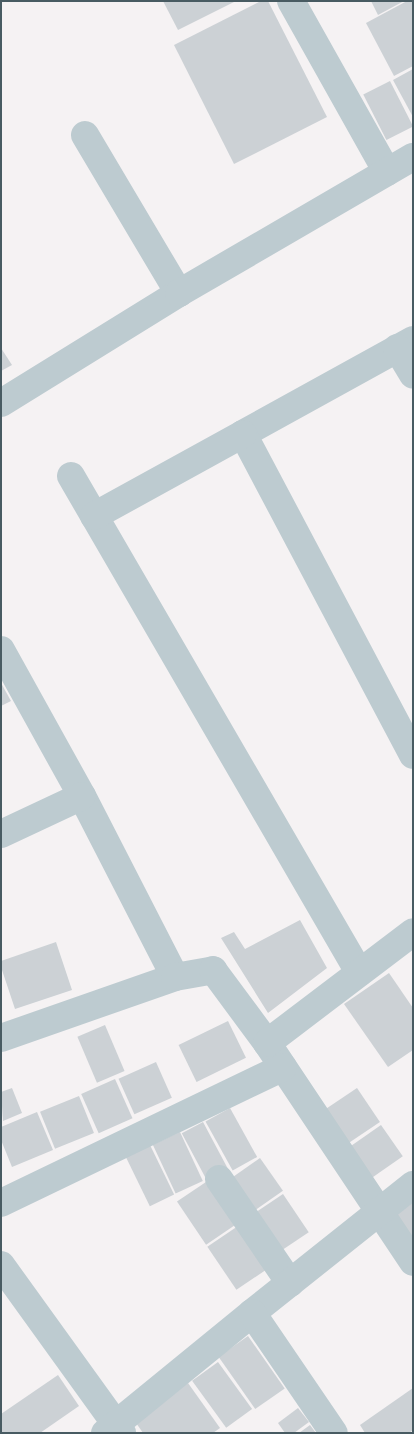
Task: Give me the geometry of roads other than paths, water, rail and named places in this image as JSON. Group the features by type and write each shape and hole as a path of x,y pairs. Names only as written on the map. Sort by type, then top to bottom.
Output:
{"street":[{"path":"291,1 387,172"},
{"path":"85,135 179,293"},
{"path":"1,403 179,293 413,157"},
{"path":"94,516 405,344 413,374"},
{"path":"243,434 413,755"},
{"path":"71,476 359,972"},
{"path":"1,650 82,796 175,977"},
{"path":"1,834 82,796"},
{"path":"268,1043 413,932"},
{"path":"1,1038 175,977 213,970 268,1043 413,1262"},
{"path":"1,1203 283,1067"},
{"path":"218,1179 290,1283"},
{"path":"1,1265 114,1430 252,1313 413,1185"},
{"path":"252,1313 334,1433"}]}
